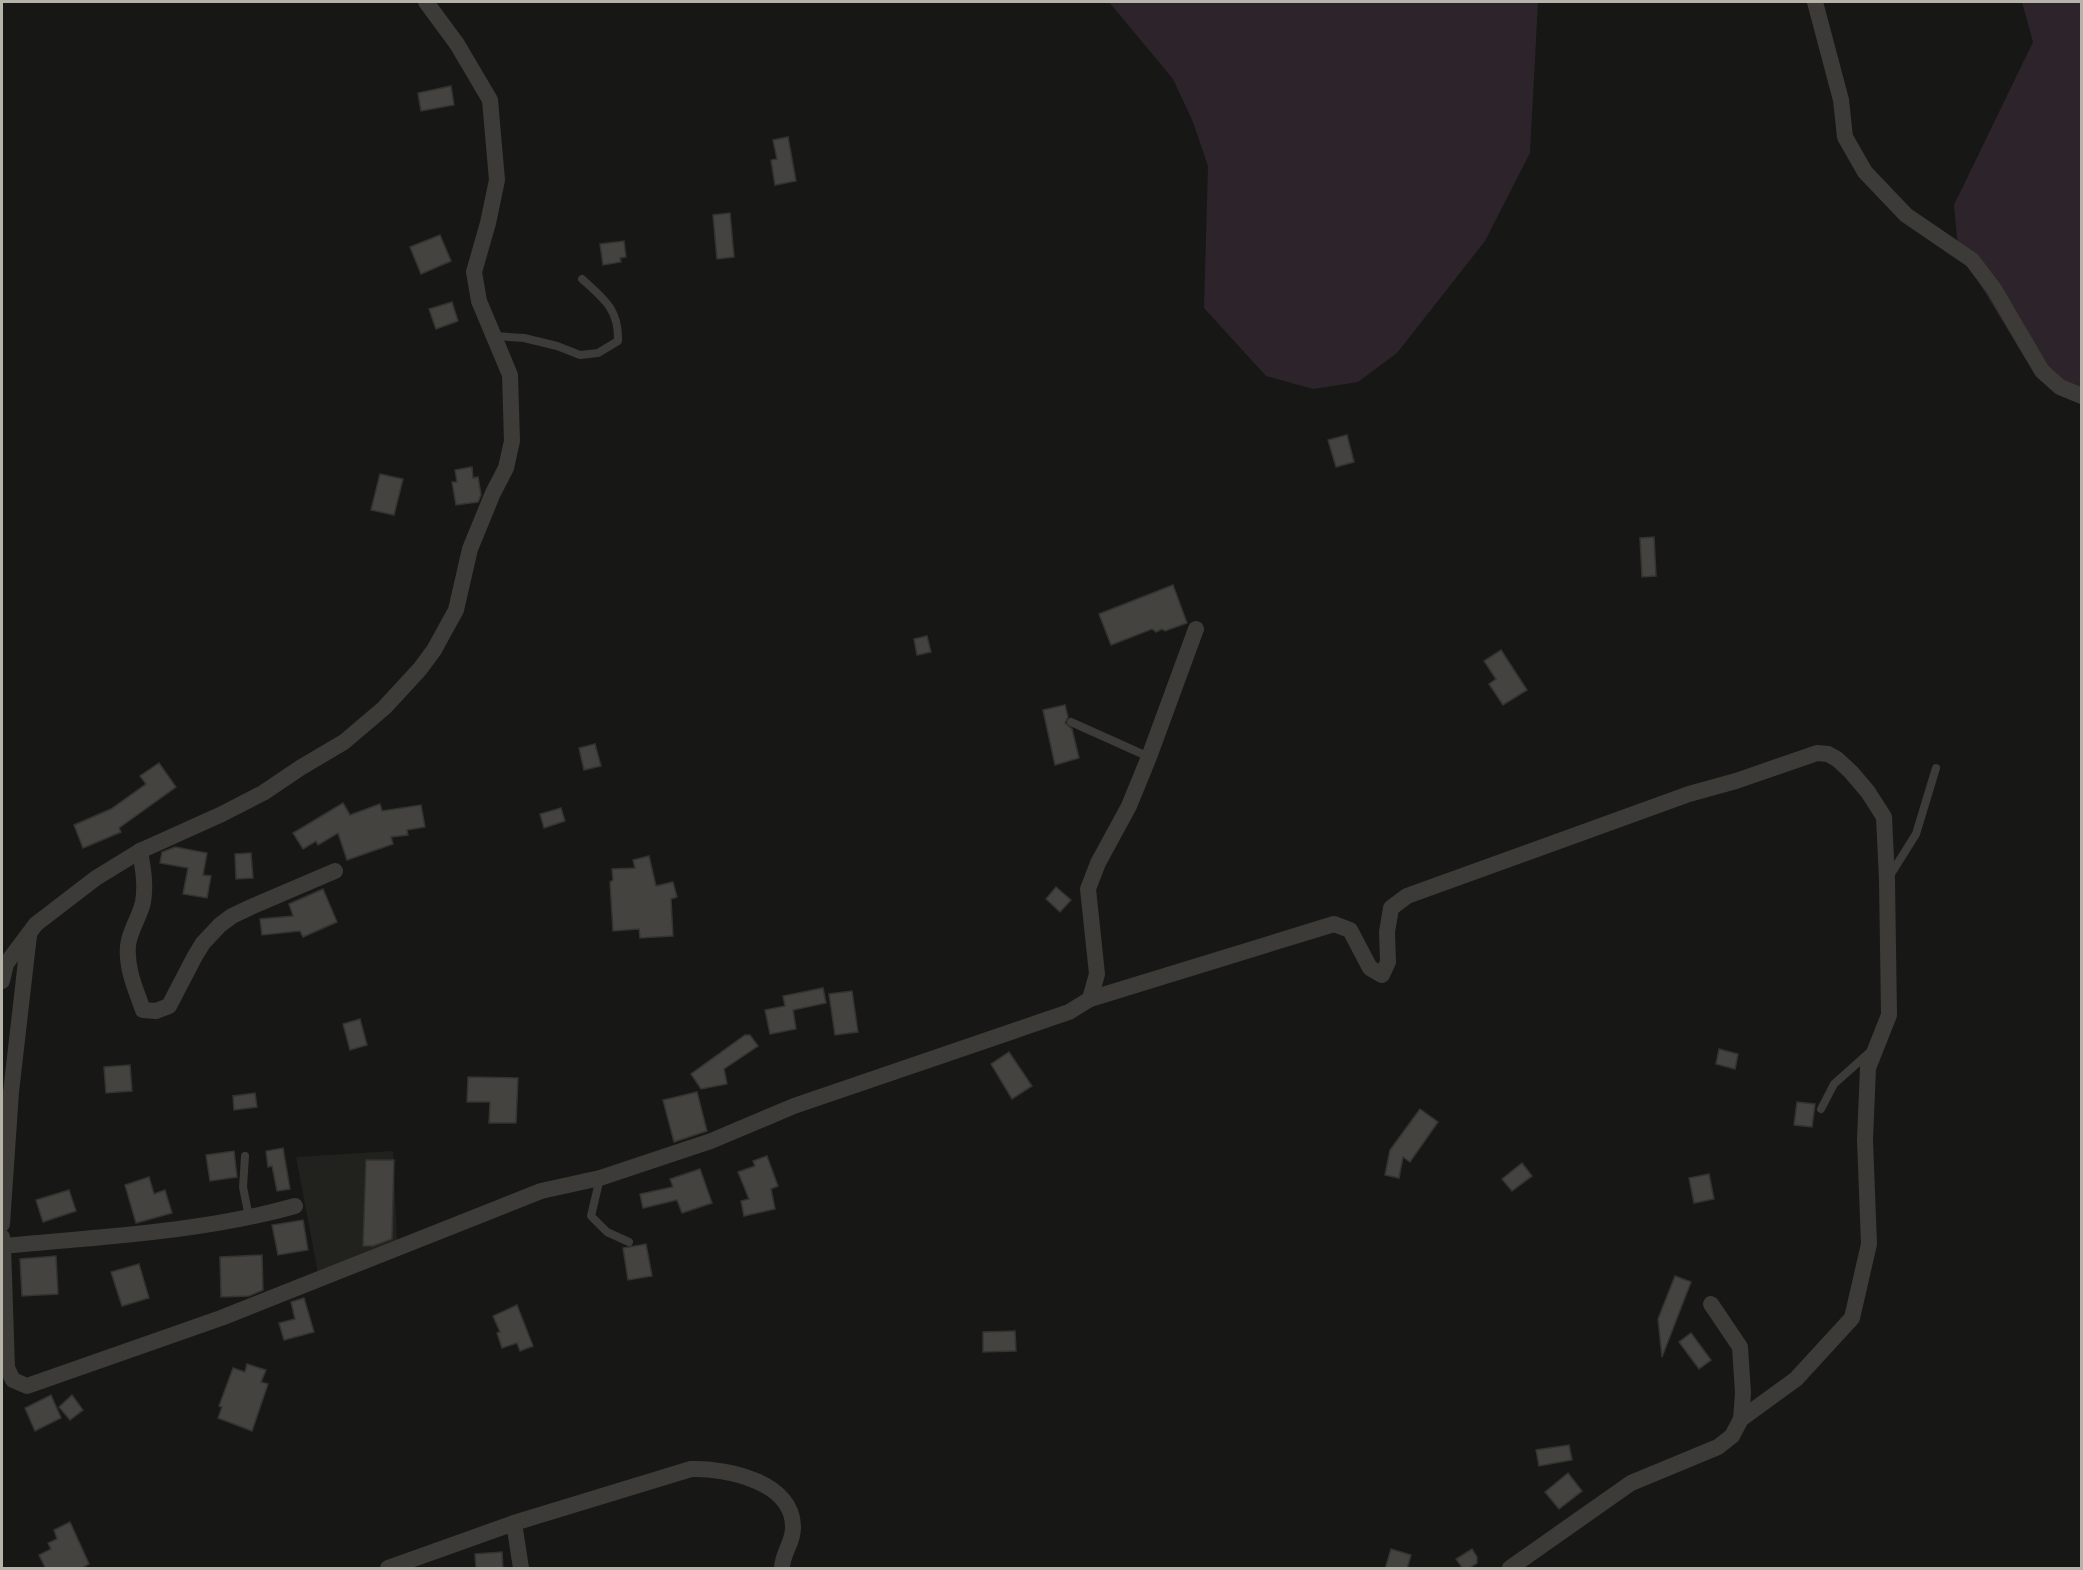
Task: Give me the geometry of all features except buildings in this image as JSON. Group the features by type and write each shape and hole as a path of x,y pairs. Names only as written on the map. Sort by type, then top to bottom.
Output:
{"street":[{"path":"2,981 6,964 36,924 79,890 140,851 262,793 344,742 384,708 420,669 434,650 456,610 470,549 506,468 512,441 510,375 479,302 474,272 497,180 490,100 457,44 426,2"},
{"path":"1815,2 1841,100 1845,137 1865,172 1906,215 1972,260 1994,289 2043,371 2060,387 2082,396"},
{"path":"1090,999 1097,974 1088,889 1098,863 1129,806 1196,629"},
{"path":"295,1206 249,1217 116,1236 2,1241 8,1368 13,1380 27,1386 221,1318 541,1191 600,1178 711,1141 794,1106 1069,1012 1090,999 1334,924 1350,930 1370,968 1382,975 1388,962 1387,932 1391,908 1407,896 1689,794 1736,781 1817,753 1828,754 1837,759 1869,792 1884,817 1889,1015 1868,1068 1865,1140 1869,1244 1852,1318 1796,1379 1741,1419"},
{"path":"140,851 145,877 143,902 128,946 130,974 143,1010 156,1011 169,1006 203,943 232,916 335,871"},
{"path":"2,1224 3,1172 29,934"},
{"path":"1510,1569 1631,1483 1718,1447 1732,1436 1741,1419 1743,1392 1740,1347 1711,1304"},
{"path":"388,1569 514,1523 691,1469 707,1468 734,1473 772,1489 786,1503 792,1515 793,1528 782,1569"},
{"path":"514,1523 521,1569"}],"lane":[{"path":"495,336 557,346 580,355 598,353 618,341 619,323 606,300 582,279"},
{"path":"1071,722 1149,757"},
{"path":"1887,880 1916,834 1936,768"},
{"path":"1821,1109 1834,1084 1876,1047"},
{"path":"245,1156 243,1187 249,1217"},
{"path":"600,1178 591,1216 607,1232 629,1242"}],"shaded area":[{"path":"1109,2 1538,2 1530,153 1485,241 1397,353 1358,382 1313,389 1266,376 1204,308 1208,166 1193,122 1173,79"},
{"path":"2022,2 2081,2 2081,394 2026,360 1958,248 1954,205 2033,42"},
{"path":"393,1151 397,1242 318,1273 296,1157"}]}
